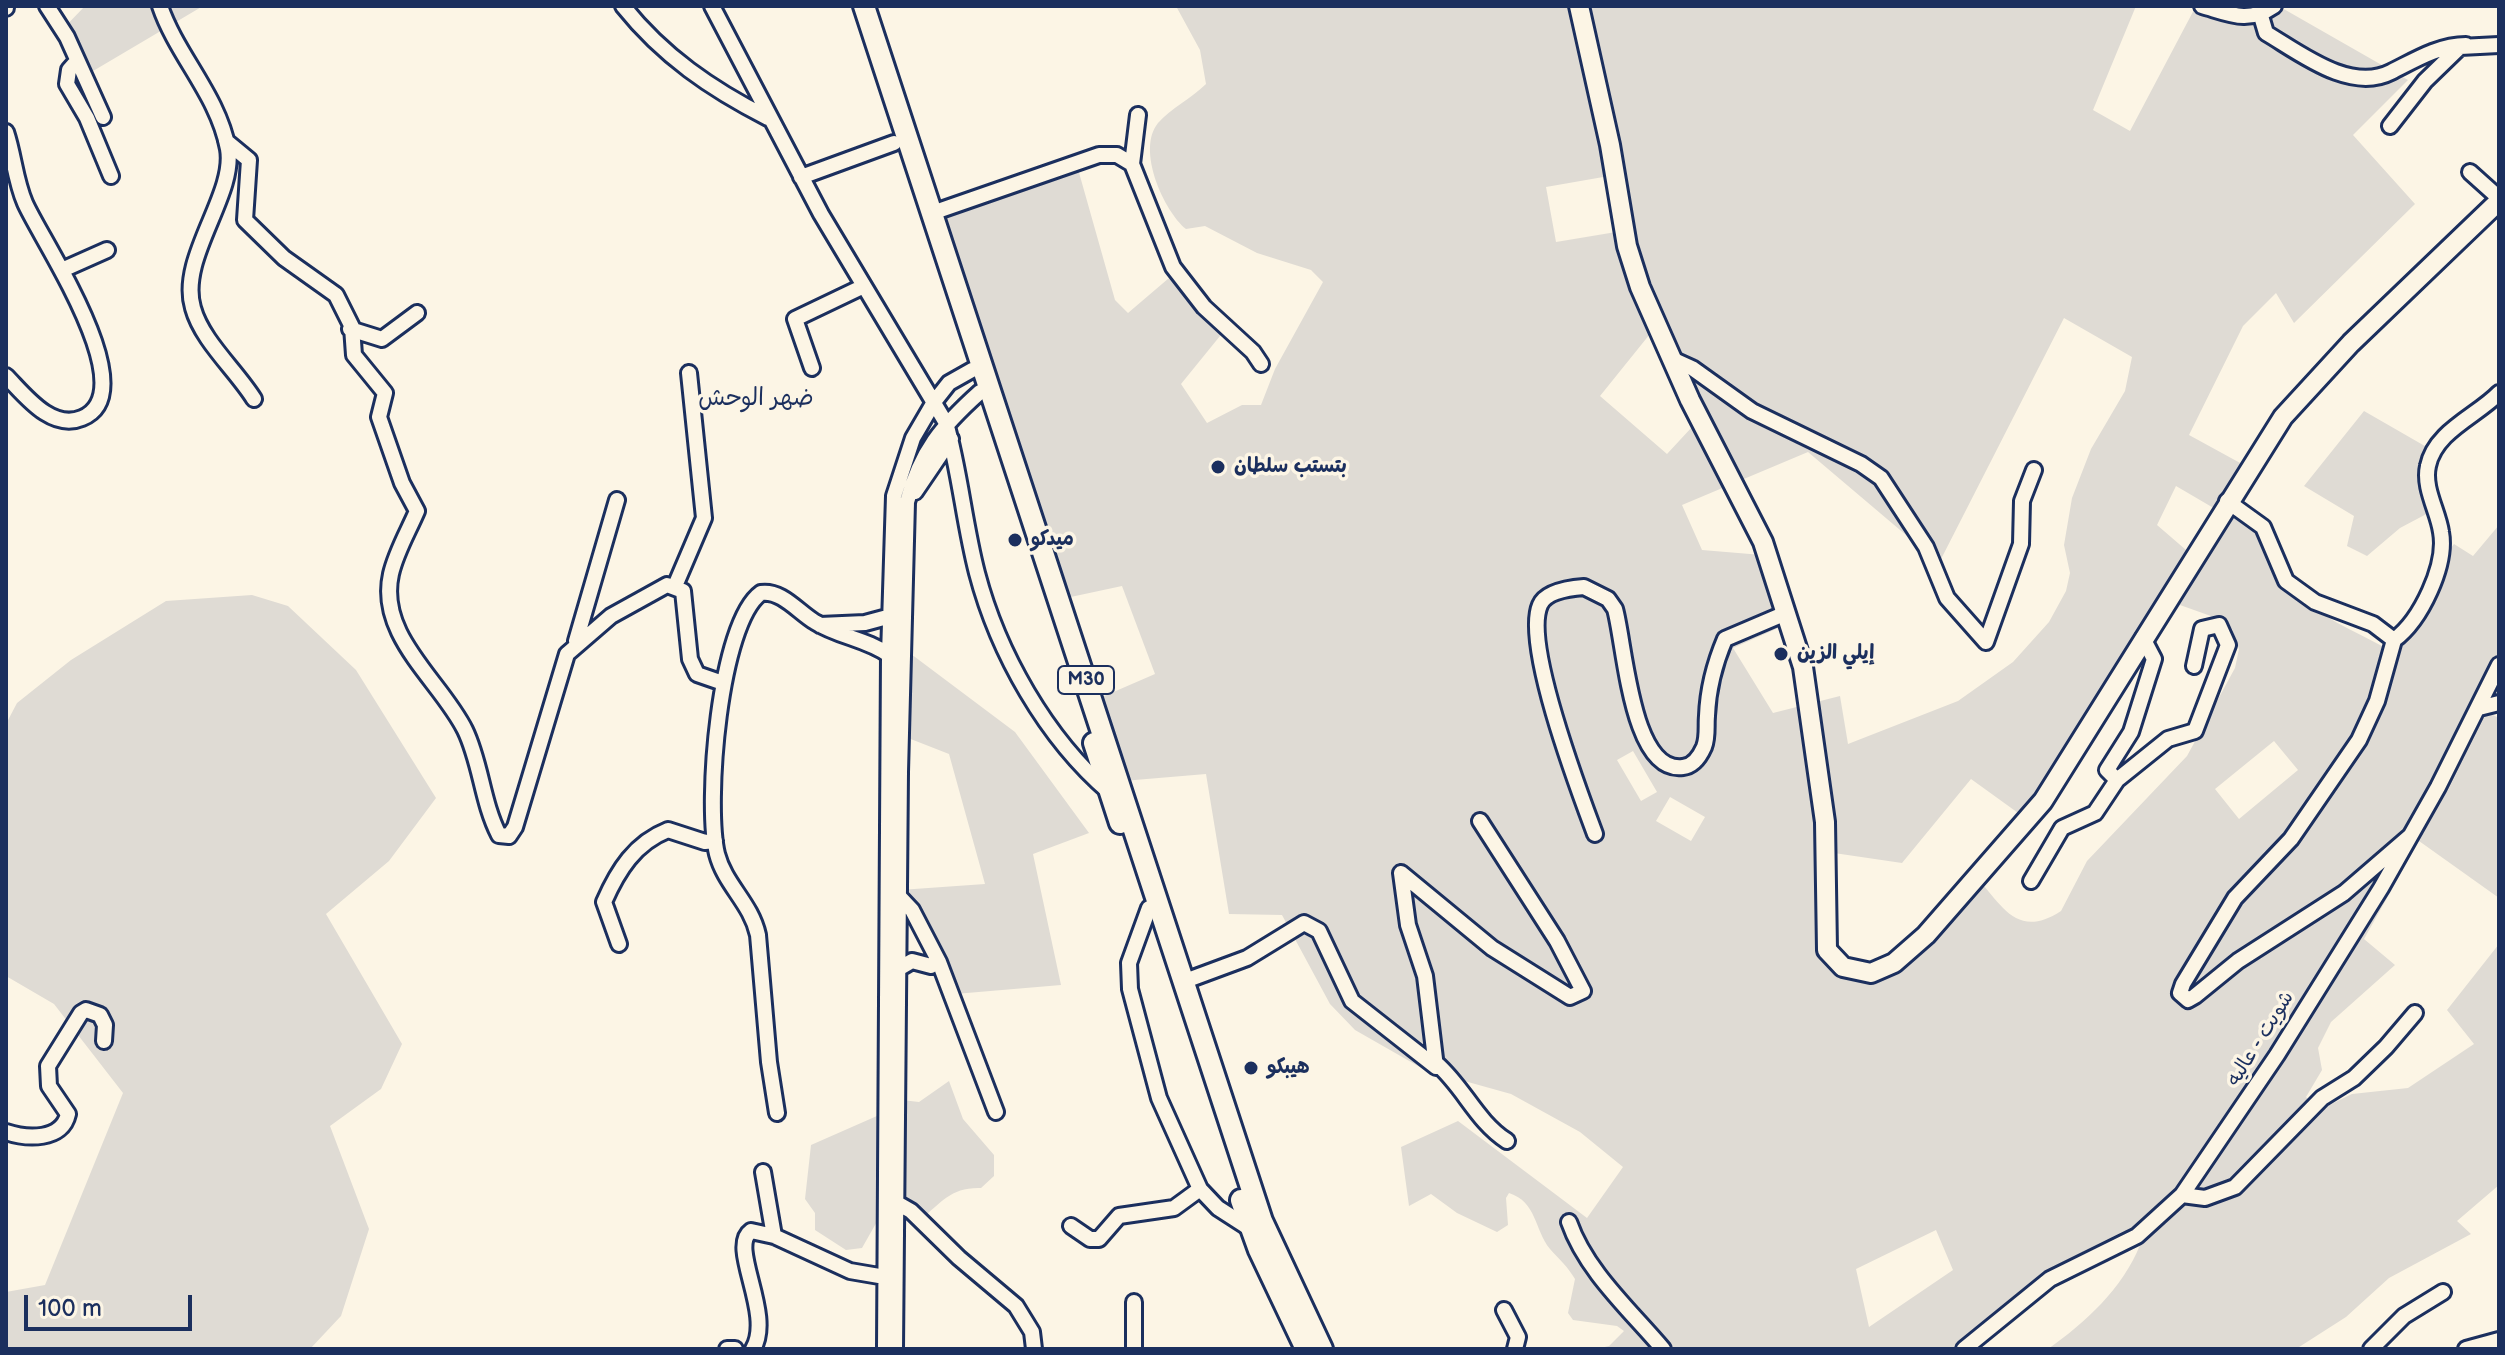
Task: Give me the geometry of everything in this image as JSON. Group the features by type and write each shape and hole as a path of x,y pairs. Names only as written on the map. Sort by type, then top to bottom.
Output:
{"highway":[{"name":"M30","path":"852,6 894,143 980,392 1149,908 1262,1221 1322,1349"},
{"name":"M30","path":"864,6 1185,981 1201,1053 1249,1228 1306,1349"}],"main road":[{"path":"1579,6 1610,145 1627,246 1670,358 1763,542 1803,667 1822,800 1827,950 1843,967 1871,973 1911,950 2043,801 2227,501 2283,417 2314,380 2499,200"}],"street":[{"path":"47,6 67,37 103,117"},
{"path":"160,6 177,43 205,86 226,141 228,167 225,184 209,217 192,280 191,305 197,320 254,399"},
{"path":"623,6 649,39 675,60 735,101 768,118"},
{"path":"712,6 801,177 946,423 977,574 1004,646 1066,748 1109,792"},
{"path":"2202,6 2247,19 2261,16 2274,6"},
{"path":"2261,16 2266,33 2327,68 2367,79 2386,75 2452,45 2499,45"},
{"path":"2390,126 2425,81 2466,45"},
{"path":"77,61 69,70 67,84 87,118 111,176"},
{"path":"1138,115 1132,164 1173,267 1195,297 1253,352 1261,364"},
{"path":"6,132 10,165 26,207 62,270 100,362 104,383 98,402 82,418 53,417 38,408 6,376"},
{"path":"226,141 249,160 245,220 284,258 336,295 351,330 354,355 385,393 379,417 402,483 417,511 390,578 400,632 465,731 493,821 504,837 509,836 515,827 561,666 575,644 617,500"},
{"path":"801,177 894,143"},
{"path":"932,213 1099,155 1117,155 1132,164"},
{"path":"2470,172 2499,200"},
{"path":"62,270 107,250"},
{"path":"812,368 795,319 864,286"},
{"path":"351,330 382,339 417,313"},
{"path":"1670,358 1692,368 1752,411 1861,464 1881,478 1926,547 1947,598 1986,642 2021,544 2022,501 2034,470"},
{"path":"885,1349 885,1277 897,1203 900,968 894,896 889,655 894,496 913,438 934,402 949,383 972,370"},
{"path":"675,586 704,518 689,373"},
{"path":"895,1349 890,1249 894,896 907,502 916,470 946,423 980,392"},
{"path":"2410,836 2330,903 2238,961 2195,996 2188,1000 2183,998 2180,993 2183,984 2235,898 2298,829 2359,740 2377,701 2394,640 2415,617 2441,558 2441,531 2427,479 2433,453 2462,422 2499,393"},
{"path":"907,502 951,439"},
{"path":"2227,501 2263,527 2280,574 2293,587 2315,602 2384,630 2394,640"},
{"path":"575,644 637,598 667,585 675,586 686,597 690,659 697,674 723,683"},
{"path":"1595,834 1544,682 1537,638 1540,604 1558,593 1584,587 1608,599 1615,609 1633,704 1648,747 1665,764 1682,767 1694,762 1704,747 1712,669 1725,639 1786,613"},
{"path":"777,1113 756,925 745,899 722,868 715,841 717,729 723,683 740,619 745,608 761,593 780,596 840,636 878,647 889,655"},
{"path":"820,625 865,623 891,616"},
{"path":"2031,881 2062,828 2095,813 2117,780 2168,739 2195,731 2228,645 2219,625 2202,629 2194,666"},
{"path":"2117,780 2107,770 2131,732 2154,659 2143,638"},
{"name":"شويت - عاليه","path":"1964,1349 2050,1279 2137,1236 2182,1195 2277,1055 2410,836 2499,665"},
{"path":"2479,708 2499,703"},
{"path":"1185,981 1247,958 1304,923 1319,931 1352,1001 1436,1067 1425,976 1408,925 1401,873 1492,948 1524,969 1570,997 1583,991 1557,941 1480,821"},
{"path":"619,944 604,902 616,876 640,845 668,830 705,842 715,841"},
{"path":"894,896 954,1007"},
{"path":"894,896 912,910 930,943 996,1112"},
{"path":"1149,908 1129,963 1130,989 1159,1098 1200,1189 1218,1208 1249,1228"},
{"path":"900,968 912,961 931,966"},
{"path":"6,1132 36,1137 65,1125 68,1114 49,1086 48,1066 81,1013 86,1010 100,1015 105,1025 104,1041"},
{"path":"2182,1195 2205,1198 2235,1187 2322,1098 2354,1078 2377,1056 2415,1013"},
{"path":"1436,1063 1455,1079 1487,1128 1507,1141"},
{"path":"763,1172 774,1236"},
{"path":"1071,1226 1090,1239 1099,1239 1119,1216 1174,1208 1200,1189"},
{"path":"897,1203 911,1211 959,1258 1020,1309 1032,1332 1034,1349"},
{"path":"1569,1222 1576,1242 1597,1273 1663,1349"},
{"path":"755,1349 758,1304 744,1259 743,1240 751,1231 774,1236 850,1271 885,1277"},
{"path":"2371,1349 2404,1316 2443,1292"},
{"path":"1134,1302 1134,1349"},
{"path":"1504,1310 1518,1337 1515,1349"},
{"path":"2466,1349 2499,1340"},
{"path":"727,1349 735,1349"}],"shaded area":[{"path":"85,6 203,6 88,74 58,34"},
{"path":"1176,6 2136,6 2093,110 2130,131 2196,6 2263,12 2282,8 2408,80 2353,135 2415,204 2294,323 2276,293 2243,326 2189,435 2242,464 2217,510 2176,486 2157,525 2200,562 2230,516 2245,524 2256,533 2286,581 2305,602 2397,654 2439,563 2454,544 2473,556 2499,525 2499,682 2485,711 2499,718 2499,898 2419,841 2364,939 2395,965 2331,1022 2318,1048 2322,1070 2306,1097 2319,1110 2352,1094 2408,1088 2474,1044 2447,1010 2499,944 2499,1185 2457,1221 2471,1234 2389,1278 2346,1317 2296,1349 2048,1349 2089,1316 2124,1276 2140,1245 2128,1238 2058,1267 1967,1349 1596,1349 1609,1346 1624,1331 1617,1326 1573,1320 1568,1313 1575,1279 1550,1249 1530,1209 1518,1197 1509,1193 1506,1198 1508,1225 1497,1232 1457,1213 1431,1194 1409,1206 1401,1147 1458,1121 1587,1218 1623,1167 1580,1132 1511,1094 1425,1070 1355,1030 1330,1004 1282,915 1229,914 1206,774 1123,781 1095,700 1155,674 1122,586 1066,598 938,219 1078,169 1115,300 1128,313 1169,278 1233,320 1181,384 1207,423 1242,405 1261,405 1275,369 1323,282 1311,270 1257,253 1205,226 1186,229 1169,209 1151,164 1152,135 1163,118 1206,84 1200,50","holes":["1609,176 1622,231 1556,242 1546,187","2064,318 2132,357 2125,391 2091,449 2072,498 2064,545 2070,573 2066,591 2049,622 2013,662 1958,701 1848,744 1840,696 1773,713 1733,648 1794,621 1774,556 1702,550 1682,505 1808,452 1939,563","1658,324 1705,413 1667,454 1600,396","2180,605 2222,620 2232,629 2239,649 2235,668 2187,756 2087,861 2061,911 2046,919 2022,921 2004,909 1978,879 1884,964 1859,965 1836,954 1834,853 1902,863 1971,779 2032,823 2105,721","2274,741 2298,770 2239,819 2215,789","1633,751 1657,792 1641,801 1617,760","1670,797 1705,817 1691,841 1656,821","1936,1230 1953,1270 1869,1327 1856,1269"]},
{"path":"2364,411 2437,453 2434,510 2400,528 2367,556 2347,546 2354,516 2304,486"},
{"path":"252,595 288,606 356,670 436,798 389,861 326,914 402,1044 381,1089 330,1126 369,1229 341,1316 310,1349 6,1349 6,1292 45,1285 123,1093 54,1004 6,976 6,724 17,703 71,660 166,601"},
{"path":"911,654 1015,732 1089,833 1033,854 1061,985 955,994 900,890 985,884 949,754 903,736"},
{"path":"949,1081 963,1119 994,1155 994,1176 981,1188 954,1193 920,1220 883,1211 862,1248 846,1250 815,1230 815,1213 805,1199 811,1145 886,1112 902,1100 919,1102"}],"place":[{"name":"بتستب سلطان","path":"1218,467"},
{"name":"ميدكو","path":"1015,540"},
{"name":"إيلي الزين","path":"1781,654"},
{"name":"هيبكو","path":"1251,1068"}],"district":[{"name":"ضهر الوحش","path":"756,399"}]}
